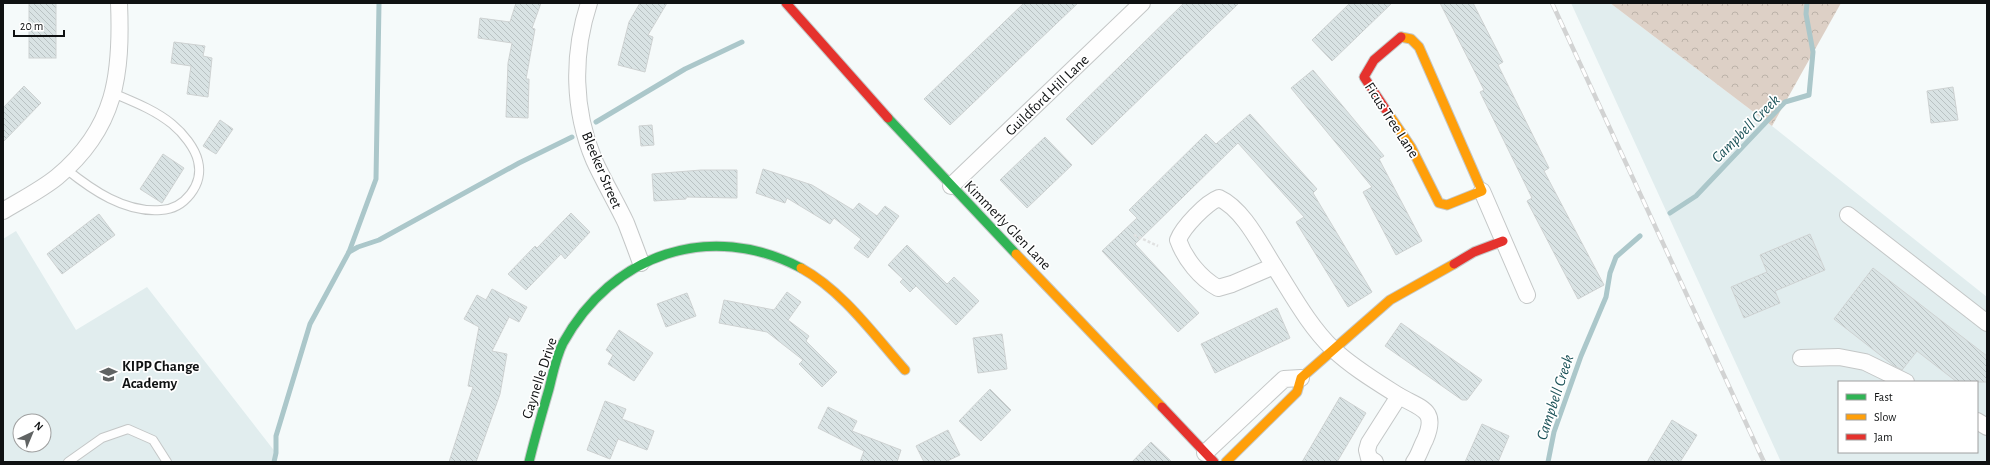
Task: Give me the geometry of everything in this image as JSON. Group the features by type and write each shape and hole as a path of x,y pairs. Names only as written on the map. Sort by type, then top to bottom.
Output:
{"street":[{"path":"3,211 45,185 66,169 87,146 102,122 113,93 118,73 120,33 119,3"},
{"name":"Bleeker Street","path":"589,3 579,37 576,68 578,100 584,129 594,160 626,222 641,262"},
{"name":"Kimmerly Glen Lane","path":"786,3 907,139 1210,457"},
{"name":"Guildford Hill Lane","path":"951,186 1142,3"},
{"name":"Ficus Tree Lane","path":"1482,191 1447,205 1438,203 1410,147 1364,77 1366,70 1393,42 1401,37 1411,39 1419,47 1482,191 1503,241 1527,295"},
{"path":"1274,266 1232,284 1218,288 1209,283 1193,265 1182,251 1178,240 1181,233 1200,213 1219,198 1228,202 1240,214 1274,266 1300,307 1333,349 1399,396 1422,410 1431,419 1431,427 1414,462"},
{"path":"1848,215 1987,323"},
{"path":"1226,462 1297,392 1301,378 1390,300 1474,252 1503,241"},
{"name":"Gaynelle Drive","path":"529,462 558,356 576,320 593,298 619,276 641,262 669,252 703,246 739,247 767,254 794,265 817,278 840,300 905,370"},
{"path":"1801,358 1839,357 1865,362 1904,381"},
{"path":"1210,457 1284,379 1301,378"},
{"path":"1375,462 1369,458 1367,450 1369,444 1399,396"},
{"path":"1978,422 1987,427"}],"lane":[{"path":"66,169 88,187 107,197 128,206 147,210 172,209 182,204 190,195 197,178 198,163 195,151 172,124 146,107 113,93"},
{"path":"68,462 102,438 128,429 153,440 167,462"}],"path":[{"path":"1134,235 1158,246"}],"shaded area":[{"path":"1571,3 1610,3 1772,126 1987,297 1987,462 1781,462"},
{"name":"KIPP Change Academy","path":"16,231 76,330 147,287 276,453 274,462 3,462 3,239"}],"green space":[{"path":"1610,3 1841,3 1772,126"}],"building":[{"path":"29,3 56,3 56,58 29,58"},
{"path":"516,3 541,3 532,28 535,29 526,79 529,79 528,118 506,117 508,63 512,43 478,38 480,18 510,22"},
{"path":"640,3 667,3 648,35 653,37 645,72 618,65 629,22"},
{"path":"1024,3 1078,3 950,125 924,99"},
{"path":"1184,3 1239,3 1092,145 1066,119"},
{"path":"1350,3 1392,3 1332,61 1312,40"},
{"path":"1440,3 1473,3 1503,62 1498,65 1549,168 1544,171 1604,285 1578,299 1527,201 1532,198 1480,92 1484,90"},
{"path":"174,42 205,46 203,56 212,58 208,97 187,94 191,66 171,63"},
{"path":"1313,70 1384,156 1379,159 1422,241 1396,255 1363,192 1372,187 1291,88"},
{"path":"24,86 41,103 3,142 3,108"},
{"path":"1953,87 1958,120 1931,123 1927,91"},
{"path":"1250,114 1317,189 1313,193 1372,292 1348,307 1296,222 1304,217 1238,143 1135,244 1199,313 1178,332 1102,251 1137,218 1129,210 1206,134 1216,144"},
{"path":"220,120 233,129 216,154 203,146"},
{"path":"652,125 654,145 641,146 639,126"},
{"path":"1045,137 1072,165 1027,208 1000,180"},
{"path":"163,154 184,168 162,203 140,189"},
{"path":"763,169 812,185 853,210 859,203 877,216 885,206 899,216 868,258 854,248 861,239 834,218 830,224 787,198 785,203 756,193"},
{"path":"701,170 737,170 737,198 686,197 686,199 654,201 652,174"},
{"path":"571,213 590,232 565,259 561,254 526,290 508,274 535,246 537,248"},
{"path":"99,214 115,235 62,274 47,254"},
{"path":"1810,234 1825,270 1775,291 1780,303 1744,318 1731,287 1767,272 1760,255"},
{"path":"907,245 947,284 954,277 979,301 956,325 916,286 910,292 900,282 903,279 888,265"},
{"path":"1873,268 1987,356 1987,382 1956,381 1917,351 1902,370 1893,365 1834,319"},
{"path":"492,289 527,307 519,322 509,317 492,351 507,354 500,394 476,462 449,462 473,387 468,386 479,327 464,319 477,295 486,300"},
{"path":"787,292 801,302 788,320 809,336 806,341 837,372 822,387 799,364 803,360 767,332 719,323 724,300 774,310"},
{"path":"687,293 696,316 666,327 657,304"},
{"path":"1277,308 1290,338 1215,373 1201,344"},
{"path":"1401,323 1482,380 1467,400 1462,400 1385,346"},
{"path":"619,330 653,353 634,381 608,364 613,355 606,350"},
{"path":"1002,334 1007,369 978,373 973,338"},
{"path":"990,389 1011,410 981,441 959,421"},
{"path":"1340,397 1366,413 1337,462 1302,462"},
{"path":"605,401 626,409 622,419 654,431 647,450 618,439 610,459 587,450"},
{"path":"828,407 857,421 852,431 901,450 897,462 860,462 864,451 818,428"},
{"path":"1672,420 1697,435 1680,462 1647,462"},
{"path":"1482,424 1509,436 1498,462 1465,462"},
{"path":"948,430 960,455 945,462 924,462 916,446"},
{"path":"1151,442 1172,462 1132,462"}],"waterway":[{"path":"274,462 276,453 276,436 310,324 349,252 376,179 379,3"},
{"name":"Campbell Creek","path":"1670,213 1696,196 1785,102 1809,95 1813,52 1806,14 1807,3"},
{"path":"596,122 685,69 742,42"},
{"path":"349,252 358,247 379,240 519,163 572,137"},
{"name":"Campbell Creek","path":"1548,462 1554,432 1581,356 1606,297 1610,273 1616,257 1640,236"}],"railway":[{"path":"1552,3 1764,462"}],"traffic: fast":[{"path":"888,118 1016,254"},
{"path":"529,462 555,365 563,343 584,312 608,287 636,268 666,254 699,247 732,247 767,254 801,268"}],"traffic: slow":[{"path":"1388,113 1411,147 1439,203 1447,205 1482,191 1419,47 1411,39 1401,37"},
{"path":"1016,254 1162,407"},
{"path":"1226,462 1297,392 1301,378 1390,300 1454,264"},
{"path":"801,268 831,289 844,301 870,328 905,370"}],"traffic: jam":[{"path":"786,3 888,118"},
{"path":"1388,113 1364,77 1374,60 1401,37"},
{"path":"1454,264 1474,252 1503,241"},
{"path":"1162,407 1214,462"}],"place":[{"name":"KIPP Change Academy","path":"109,375"}]}
